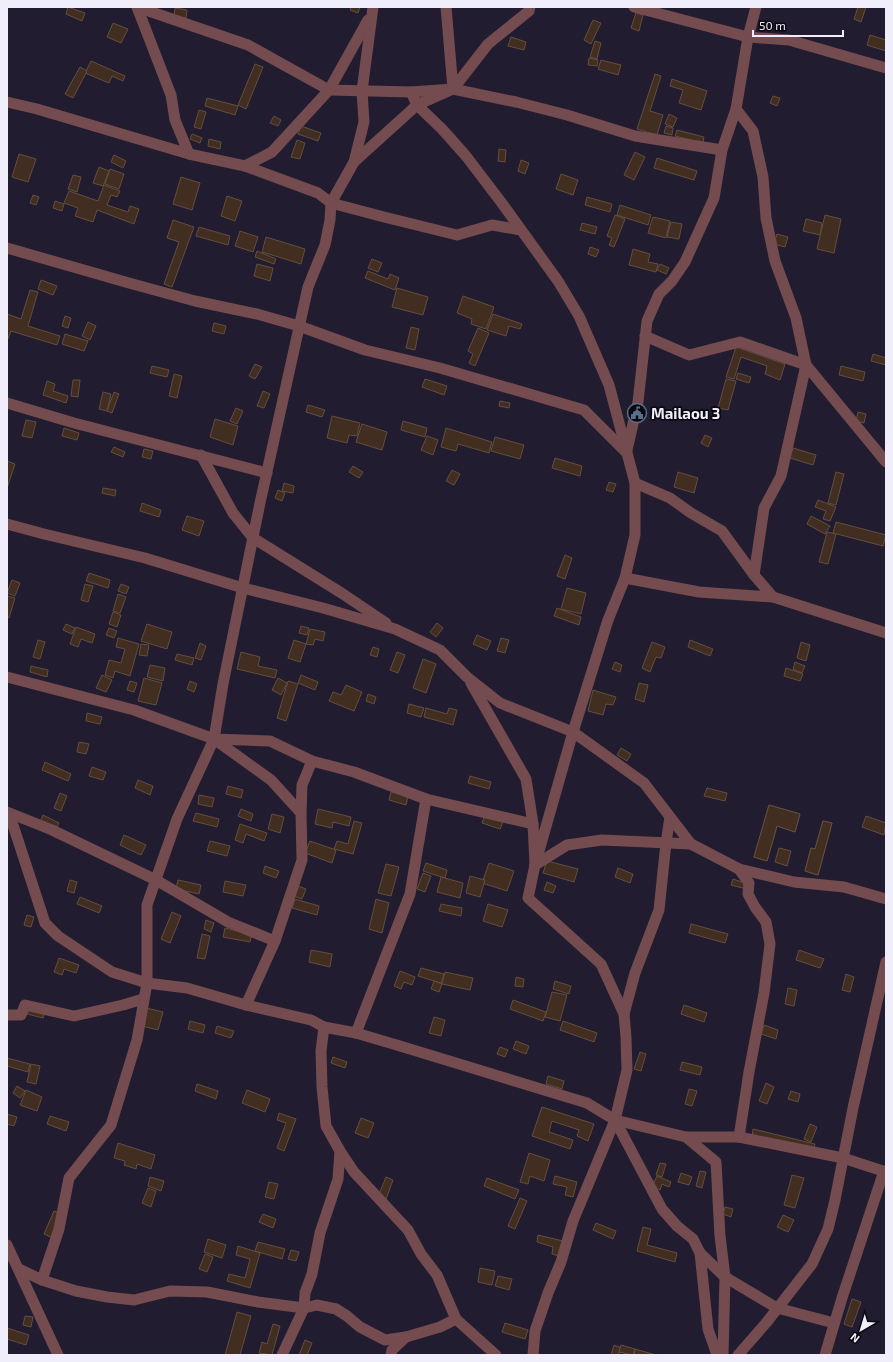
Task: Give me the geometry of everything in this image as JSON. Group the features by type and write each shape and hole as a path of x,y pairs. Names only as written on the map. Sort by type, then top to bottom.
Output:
{"street":[{"path":"137,7 248,45 329,90 411,92 453,89 516,102 567,115 635,136 722,150"},
{"path":"137,7 171,95 175,120 190,154"},
{"path":"446,7 453,89"},
{"path":"354,162 417,105 453,89 488,44 529,11 530,7"},
{"path":"634,7 748,37 789,40 886,68"},
{"path":"626,452 638,402 647,321 659,294 672,281 685,262 714,198 722,150 736,109 748,37 756,7"},
{"path":"245,166 272,152 329,90 372,11"},
{"path":"42,1280 59,1229 69,1178 111,1125 137,1040 147,983 147,905 177,819 214,739 223,684 253,538 308,287 325,245 330,220 331,203 354,162 364,122 362,91 372,11"},
{"path":"411,92 417,105 442,129 466,156 558,281 579,316 609,385 635,484 635,535 625,578 608,620 573,732 535,865 528,898 601,964 624,1014 626,1037 626,1070 615,1120 573,1221 561,1262 548,1293 535,1331 534,1355"},
{"path":"7,102 38,109 190,154 245,166 318,193 331,203 384,217 458,235 492,225 521,230"},
{"path":"736,109 753,131 763,177 766,218 775,261 796,318 806,365 781,476 764,508 754,574"},
{"path":"7,248 195,301 257,314 299,326 365,350 440,368 584,410 626,452"},
{"path":"645,336 689,355 740,342 806,365 886,462"},
{"path":"7,403 74,423 267,473"},
{"path":"201,455 233,513 253,538 343,594 395,629"},
{"path":"635,484 670,498 691,513 722,531 754,574 774,597"},
{"path":"7,524 145,558 243,588 323,608 395,629 440,650 467,677 500,703 573,732 644,783 691,844 739,869 794,882 844,887 886,899"},
{"path":"625,578 700,592 774,597 886,633"},
{"path":"7,677 134,710 214,739 271,780 301,813"},
{"path":"467,677 526,779 533,824 535,865"},
{"path":"214,739 270,740 312,761 354,772 426,799 533,824"},
{"path":"246,1005 275,941 302,860 302,785 312,761"},
{"path":"356,1033 410,894 426,799"},
{"path":"7,812 52,830 156,880 228,922 275,941"},
{"path":"7,816 13,825 45,923 58,936 112,972 147,983 187,988 246,1005 311,1020 324,1027 356,1033 586,1103 615,1120 686,1137 739,1137 843,1158 885,1171 834,1323 825,1355"},
{"path":"624,1014 635,973 659,910 670,817"},
{"path":"535,865 567,845 602,840 691,844"},
{"path":"739,869 749,883 748,894 766,922 770,944 764,992 739,1137"},
{"path":"738,1355 812,1264 828,1229 853,1108 886,962"},
{"path":"7,1015 21,1015 25,1005 74,1016 123,1006 143,999"},
{"path":"324,1027 321,1051 323,1108 326,1126 354,1172 408,1230 421,1254 437,1275 456,1319 496,1355"},
{"path":"615,1120 662,1209 677,1226 693,1239 700,1253 725,1277 777,1308 834,1323"},
{"path":"686,1137 716,1162 719,1220 725,1277 723,1355"},
{"path":"282,1355 304,1308 305,1293 312,1274 320,1233 338,1179 340,1150"},
{"path":"7,1245 58,1355"},
{"path":"700,1253 708,1329 717,1355"},
{"path":"18,1269 42,1280 76,1291 134,1300 170,1291 207,1292 258,1302 304,1308 317,1305 336,1310 347,1316 360,1327 385,1340 406,1337 440,1327 456,1319"},
{"path":"391,1355 392,1350 406,1337"}],"building":[{"path":"68,7 85,13 82,21 66,14"},
{"path":"351,7 360,7 358,13 350,10"},
{"path":"858,7 866,7 861,22 854,19"},
{"path":"175,8 187,10 186,18 174,16"},
{"path":"636,13 643,15 639,31 631,28"},
{"path":"593,20 601,23 591,44 584,40"},
{"path":"113,23 128,29 121,43 107,37"},
{"path":"870,35 886,40 886,51 867,45"},
{"path":"511,37 526,42 524,50 508,46"},
{"path":"595,41 601,43 597,59 590,57"},
{"path":"589,58 598,60 597,66 588,65"},
{"path":"601,60 621,65 618,75 598,69"},
{"path":"91,61 125,76 123,81 112,76 109,83 85,73"},
{"path":"255,64 263,67 246,109 238,105"},
{"path":"80,67 87,71 73,98 65,94"},
{"path":"655,74 661,76 650,111 663,115 657,135 637,129"},
{"path":"672,79 707,91 701,110 679,103 683,90 670,86"},
{"path":"773,96 780,98 777,106 770,103"},
{"path":"207,98 238,106 235,115 205,106"},
{"path":"199,110 206,112 201,129 194,127"},
{"path":"669,114 677,118 673,127 665,124"},
{"path":"274,116 281,120 278,126 270,123"},
{"path":"301,126 321,133 318,141 298,134"},
{"path":"666,126 673,128 672,135 664,133"},
{"path":"677,130 704,137 703,143 675,136"},
{"path":"192,134 202,138 200,143 190,139"},
{"path":"209,139 221,142 220,149 208,146"},
{"path":"297,140 305,143 300,159 291,157"},
{"path":"499,149 506,150 505,162 498,161"},
{"path":"635,152 645,157 634,180 624,175"},
{"path":"19,154 36,159 28,182 12,177"},
{"path":"114,155 126,161 123,168 111,162"},
{"path":"657,158 697,171 694,180 654,168"},
{"path":"521,160 529,163 525,174 518,171"},
{"path":"99,167 109,171 103,186 93,183"},
{"path":"110,169 124,174 119,189 105,184"},
{"path":"561,174 578,180 573,195 556,189"},
{"path":"73,175 81,177 77,192 68,189"},
{"path":"181,177 200,183 192,210 173,204"},
{"path":"104,185 120,191 117,197 111,195 107,205 128,212 130,206 139,209 134,224 97,210 93,222 75,216 78,208 64,203 69,191 98,201"},
{"path":"33,195 39,197 36,205 30,203"},
{"path":"227,196 242,201 235,221 221,216"},
{"path":"587,197 612,204 610,212 585,205"},
{"path":"55,201 64,204 62,211 53,208"},
{"path":"620,205 651,215 648,225 617,215"},
{"path":"615,215 625,219 614,247 609,245 612,238 607,236"},
{"path":"825,215 841,219 834,253 817,249"},
{"path":"653,217 670,221 666,238 648,233"},
{"path":"806,219 822,223 820,235 803,231"},
{"path":"173,220 194,227 172,287 164,284 179,242 167,238"},
{"path":"671,222 682,224 679,239 667,237"},
{"path":"582,223 597,227 595,234 580,230"},
{"path":"199,227 230,236 228,245 196,236"},
{"path":"240,231 258,237 253,252 235,246"},
{"path":"777,234 788,237 785,247 774,244"},
{"path":"266,237 305,249 301,264 262,252"},
{"path":"590,247 599,250 596,257 588,254"},
{"path":"633,249 650,254 648,262 658,264 656,272 629,265"},
{"path":"257,251 276,259 274,264 255,257"},
{"path":"372,259 382,263 378,272 368,268"},
{"path":"257,264 273,268 270,281 254,276"},
{"path":"660,264 669,268 666,274 657,270"},
{"path":"368,271 388,279 390,274 399,278 395,290 365,278"},
{"path":"41,280 57,286 53,295 38,289"},
{"path":"397,288 428,297 423,315 392,307"},
{"path":"30,290 38,292 28,326 60,336 57,345 11,331 7,339 7,314 21,319"},
{"path":"463,296 494,307 486,329 471,324 472,319 457,313"},
{"path":"493,314 522,324 520,329 509,326 506,336 487,330"},
{"path":"65,316 71,318 68,328 62,326"},
{"path":"88,322 96,326 90,340 82,336"},
{"path":"214,323 226,326 224,334 212,331"},
{"path":"411,327 419,329 415,350 406,348"},
{"path":"478,328 489,333 475,366 469,363 473,354 468,351"},
{"path":"65,334 88,341 84,351 62,344"},
{"path":"736,347 785,364 780,380 765,374 767,366 741,357 734,379 726,377"},
{"path":"873,354 886,358 886,365 871,361"},
{"path":"255,364 262,367 255,379 249,376"},
{"path":"152,366 169,370 167,377 150,373"},
{"path":"841,366 865,372 863,381 839,375"},
{"path":"738,373 751,377 749,383 736,379"},
{"path":"174,374 182,376 177,398 169,396"},
{"path":"425,379 447,386 444,395 422,387"},
{"path":"726,379 736,381 728,410 718,408"},
{"path":"73,380 80,380 78,397 71,396"},
{"path":"47,381 55,384 53,391 68,396 66,403 43,395"},
{"path":"263,391 270,394 264,408 257,406"},
{"path":"103,392 111,394 107,411 99,409"},
{"path":"114,392 119,394 112,413 107,411"},
{"path":"500,401 510,403 509,408 499,406"},
{"path":"308,405 325,410 322,417 306,412"},
{"path":"236,408 243,411 237,424 230,421"},
{"path":"858,412 866,414 864,423 856,421"},
{"path":"332,416 360,423 357,436 349,435 347,443 327,438"},
{"path":"215,419 238,426 233,445 210,437"},
{"path":"26,420 36,422 32,438 22,436"},
{"path":"403,421 427,428 425,437 401,430"},
{"path":"362,424 387,432 382,450 356,442"},
{"path":"64,428 79,433 77,440 62,436"},
{"path":"446,428 492,442 489,453 458,444 456,451 441,447"},
{"path":"705,435 712,438 708,447 701,443"},
{"path":"427,436 438,440 433,455 421,450"},
{"path":"495,437 524,445 520,459 491,451"},
{"path":"114,447 125,452 123,457 111,452"},
{"path":"793,448 816,455 813,465 790,458"},
{"path":"144,449 153,451 151,459 142,457"},
{"path":"555,458 582,466 580,476 552,468"},
{"path":"7,461 15,464 7,488"},
{"path":"353,466 363,472 359,478 349,472"},
{"path":"452,470 460,474 454,485 446,481"},
{"path":"678,472 698,478 694,493 674,487"},
{"path":"836,472 844,474 836,505 828,503"},
{"path":"609,482 616,484 613,492 606,490"},
{"path":"284,483 294,486 293,493 282,491"},
{"path":"103,488 116,490 115,496 102,493"},
{"path":"278,490 285,493 282,501 275,498"},
{"path":"818,500 836,507 830,521 823,519 826,511 815,507"},
{"path":"142,503 161,510 159,517 140,511"},
{"path":"187,516 204,521 199,536 182,530"},
{"path":"811,516 830,526 825,534 807,524"},
{"path":"836,522 886,535 883,546 833,533"},
{"path":"827,532 836,534 828,564 819,562"},
{"path":"565,555 572,558 565,579 557,576"},
{"path":"89,573 110,580 108,588 86,581"},
{"path":"12,580 20,583 15,596 7,593"},
{"path":"85,584 93,586 88,602 81,600"},
{"path":"121,584 129,587 126,594 118,591"},
{"path":"567,588 586,593 581,614 561,609"},
{"path":"118,594 126,597 120,613 113,611"},
{"path":"7,596 15,598 9,618 7,617"},
{"path":"557,608 581,617 579,625 554,616"},
{"path":"113,612 121,615 117,627 109,624"},
{"path":"437,623 443,628 436,637 430,632"},
{"path":"66,624 75,628 72,634 63,630"},
{"path":"147,624 172,632 167,649 141,641"},
{"path":"301,626 309,628 307,635 299,633"},
{"path":"76,627 95,634 92,643 81,639 78,647 70,644"},
{"path":"109,628 117,631 114,638 106,635"},
{"path":"310,629 325,632 323,641 315,639 313,645 306,644"},
{"path":"477,635 491,641 487,650 473,644"},
{"path":"118,638 139,644 130,676 115,671 113,678 105,675 109,660 121,663 125,649 116,647"},
{"path":"501,638 509,640 505,653 497,651"},
{"path":"38,640 45,642 40,659 33,657"},
{"path":"294,640 306,644 300,662 288,658"},
{"path":"690,640 713,649 710,656 688,647"},
{"path":"652,642 665,647 661,658 656,657 650,672 642,668"},
{"path":"801,642 810,645 806,661 797,658"},
{"path":"200,643 206,646 201,660 195,658"},
{"path":"141,644 149,645 147,656 139,655"},
{"path":"373,647 379,649 377,657 370,655"},
{"path":"241,652 260,657 258,666 277,670 275,678 237,669"},
{"path":"397,652 405,655 398,673 390,670"},
{"path":"177,654 194,658 192,665 175,660"},
{"path":"423,659 436,664 426,693 413,688"},
{"path":"615,662 622,665 620,672 612,669"},
{"path":"795,662 805,666 802,673 793,669"},
{"path":"150,665 165,668 163,681 147,677"},
{"path":"31,666 48,670 47,677 30,672"},
{"path":"786,668 803,674 800,681 784,676"},
{"path":"102,675 112,680 106,692 96,688"},
{"path":"301,675 318,682 315,690 298,683"},
{"path":"144,678 162,683 156,705 138,701"},
{"path":"278,678 287,683 281,695 272,690"},
{"path":"130,681 137,683 134,692 127,690"},
{"path":"190,681 197,684 194,692 187,689"},
{"path":"288,681 298,684 286,721 277,718"},
{"path":"639,683 648,685 644,702 635,699"},
{"path":"346,685 362,692 354,711 329,701 333,692 341,695"},
{"path":"593,690 616,697 613,705 606,704 603,715 588,711"},
{"path":"368,694 376,697 374,704 366,701"},
{"path":"409,704 424,708 421,717 407,713"},
{"path":"426,708 447,714 449,708 457,710 453,725 424,717"},
{"path":"87,713 102,717 100,724 86,721"},
{"path":"79,742 89,744 86,754 77,752"},
{"path":"621,748 631,754 627,761 617,755"},
{"path":"45,762 71,774 68,781 42,770"},
{"path":"92,767 106,772 103,780 89,776"},
{"path":"470,776 491,782 489,789 468,783"},
{"path":"138,780 153,786 150,795 135,788"},
{"path":"228,786 243,790 241,798 226,794"},
{"path":"707,788 727,793 725,801 704,796"},
{"path":"391,792 408,796 406,805 389,800"},
{"path":"60,793 67,796 61,811 54,808"},
{"path":"199,795 214,798 212,807 198,804"},
{"path":"769,805 800,814 795,832 777,826 767,861 754,857"},
{"path":"769,805 800,814 795,832 777,826 767,861 754,857"},
{"path":"241,809 253,814 251,821 238,816"},
{"path":"318,809 351,817 349,826 333,822 332,828 315,824"},
{"path":"196,813 219,819 217,827 193,821"},
{"path":"272,814 284,817 280,833 268,829"},
{"path":"43,815 59,823 56,829 40,822"},
{"path":"485,815 503,822 500,829 482,823"},
{"path":"866,816 886,823 884,835 862,827"},
{"path":"354,821 362,823 353,854 334,849 337,841 348,844"},
{"path":"823,821 832,823 818,875 805,871 811,848 815,849"},
{"path":"823,821 832,823 818,875 805,871 811,848 815,849"},
{"path":"240,824 267,833 264,841 246,834 243,843 235,840"},
{"path":"124,835 146,845 141,855 120,845"},
{"path":"210,841 230,846 227,856 207,851"},
{"path":"310,841 336,850 332,863 305,853"},
{"path":"779,848 791,851 787,866 775,862"},
{"path":"547,861 578,869 574,882 543,873"},
{"path":"426,863 447,870 445,878 423,871"},
{"path":"489,863 514,871 507,891 482,883"},
{"path":"386,864 399,867 391,896 378,893"},
{"path":"265,866 279,871 276,878 263,873"},
{"path":"618,868 633,874 630,883 615,877"},
{"path":"423,873 431,876 425,892 417,889"},
{"path":"470,876 485,880 480,897 466,893"},
{"path":"441,877 463,883 460,898 437,892"},
{"path":"733,879 748,884 746,889 731,885"},
{"path":"70,880 77,882 74,893 67,891"},
{"path":"178,880 201,885 199,894 176,889"},
{"path":"225,881 246,885 243,896 223,892"},
{"path":"547,882 556,886 553,893 544,890"},
{"path":"298,886 306,889 302,899 294,896"},
{"path":"80,897 102,906 99,913 77,904"},
{"path":"295,899 319,906 317,915 292,908"},
{"path":"376,899 389,903 382,933 369,929"},
{"path":"441,904 462,908 461,916 439,911"},
{"path":"488,904 508,910 502,927 483,921"},
{"path":"172,912 181,916 170,943 161,939"},
{"path":"27,915 34,917 31,927 24,925"},
{"path":"206,920 214,923 211,932 204,929"},
{"path":"691,924 728,934 725,943 689,933"},
{"path":"225,928 252,934 250,942 223,937"},
{"path":"202,934 210,936 205,959 197,958"},
{"path":"311,950 332,954 330,967 309,962"},
{"path":"799,950 824,959 820,968 796,960"},
{"path":"59,958 79,965 76,973 64,969 62,975 54,972"},
{"path":"421,968 444,974 441,983 418,976"},
{"path":"400,971 415,977 412,985 404,982 401,989 394,986"},
{"path":"445,972 473,978 470,990 442,984"},
{"path":"846,974 854,977 850,992 842,990"},
{"path":"516,977 524,979 523,987 515,986"},
{"path":"434,981 442,984 439,992 431,989"},
{"path":"555,981 571,986 569,994 553,989"},
{"path":"788,988 797,990 794,1006 785,1004"},
{"path":"552,992 567,995 560,1021 545,1017"},
{"path":"513,1000 546,1012 543,1021 510,1009"},
{"path":"684,1005 707,1013 704,1022 681,1014"},
{"path":"30,1006 45,1010 43,1018 27,1014"},
{"path":"146,1008 163,1012 158,1030 142,1026"},
{"path":"434,1017 445,1020 441,1036 429,1033"},
{"path":"190,1021 205,1025 203,1033 188,1029"},
{"path":"563,1021 597,1033 594,1042 560,1030"},
{"path":"764,1025 778,1030 776,1039 761,1034"},
{"path":"217,1026 234,1031 231,1038 215,1033"},
{"path":"516,1041 529,1046 526,1054 513,1049"},
{"path":"500,1047 508,1050 505,1057 497,1054"},
{"path":"640,1052 646,1054 641,1071 634,1069"},
{"path":"333,1057 347,1062 345,1068 331,1063"},
{"path":"7,1058 30,1064 28,1072 7,1066"},
{"path":"682,1062 702,1067 700,1075 680,1070"},
{"path":"31,1064 40,1066 36,1084 27,1082"},
{"path":"548,1076 564,1081 562,1089 546,1084"},
{"path":"766,1083 774,1087 767,1104 759,1101"},
{"path":"197,1084 218,1091 216,1099 195,1091"},
{"path":"17,1086 25,1091 20,1098 13,1093"},
{"path":"689,1089 697,1091 692,1106 685,1104"},
{"path":"26,1090 42,1097 37,1111 20,1105"},
{"path":"247,1090 270,1099 265,1112 242,1103"},
{"path":"791,1091 800,1094 798,1102 788,1099"},
{"path":"542,1107 594,1124 588,1141 577,1136 579,1130 552,1121 549,1132 573,1140 570,1149 532,1136"},
{"path":"279,1113 296,1119 284,1151 277,1148 286,1123 277,1120"},
{"path":"7,1114 17,1117 14,1126 7,1124"},
{"path":"50,1116 69,1122 66,1131 47,1124"},
{"path":"361,1118 374,1123 368,1138 355,1133"},
{"path":"810,1124 817,1127 811,1142 804,1139"},
{"path":"753,1129 815,1144 813,1152 752,1138"},
{"path":"118,1143 155,1155 151,1169 137,1164 136,1169 124,1165 125,1161 114,1158"},
{"path":"529,1153 550,1160 544,1181 530,1176 528,1184 520,1182"},
{"path":"660,1163 666,1164 662,1177 656,1175"},
{"path":"700,1171 706,1172 702,1188 696,1186"},
{"path":"681,1173 692,1177 689,1185 678,1182"},
{"path":"792,1175 804,1178 795,1208 784,1205"},
{"path":"555,1176 577,1182 573,1197 565,1195 567,1187 553,1184"},
{"path":"657,1176 671,1182 669,1187 662,1184 660,1190 652,1187"},
{"path":"150,1177 164,1181 161,1191 148,1186"},
{"path":"386,1177 393,1180 385,1202 377,1199"},
{"path":"487,1178 519,1190 515,1199 484,1186"},
{"path":"269,1182 278,1184 274,1199 265,1197"},
{"path":"148,1188 156,1191 151,1207 142,1203"},
{"path":"520,1198 527,1201 515,1229 508,1226"},
{"path":"725,1207 733,1209 731,1217 723,1214"},
{"path":"54,1211 63,1214 53,1238 44,1234"},
{"path":"263,1214 276,1219 273,1228 259,1222"},
{"path":"783,1215 794,1220 788,1232 777,1227"},
{"path":"596,1223 616,1231 613,1239 593,1230"},
{"path":"643,1227 651,1229 647,1245 677,1253 675,1262 637,1251"},
{"path":"538,1235 563,1241 559,1256 552,1254 553,1247 537,1242"},
{"path":"208,1239 226,1245 222,1258 204,1252"},
{"path":"258,1242 285,1249 282,1259 255,1251"},
{"path":"238,1246 260,1253 250,1288 227,1281 229,1274 245,1278 250,1259 236,1255"},
{"path":"291,1250 299,1252 296,1261 288,1259"},
{"path":"205,1254 213,1257 207,1272 199,1269"},
{"path":"480,1268 495,1271 492,1285 478,1282"},
{"path":"498,1276 512,1279 509,1290 495,1286"},
{"path":"852,1299 861,1302 852,1327 844,1324"},
{"path":"237,1312 251,1316 240,1355 225,1355"},
{"path":"25,1316 33,1317 31,1327 23,1325"},
{"path":"505,1323 528,1330 525,1339 502,1332"},
{"path":"273,1324 280,1326 272,1355 259,1353 262,1342 267,1344"},
{"path":"7,1328 29,1335 26,1345 7,1339"},
{"path":"305,1340 312,1343 307,1355 299,1355"},
{"path":"614,1345 621,1348 618,1355 611,1355"},
{"path":"621,1345 635,1349 633,1355 619,1352"},
{"path":"635,1349 656,1355 634,1355"}],"place":[{"name":"Mailaou 3","path":"637,413"}]}
